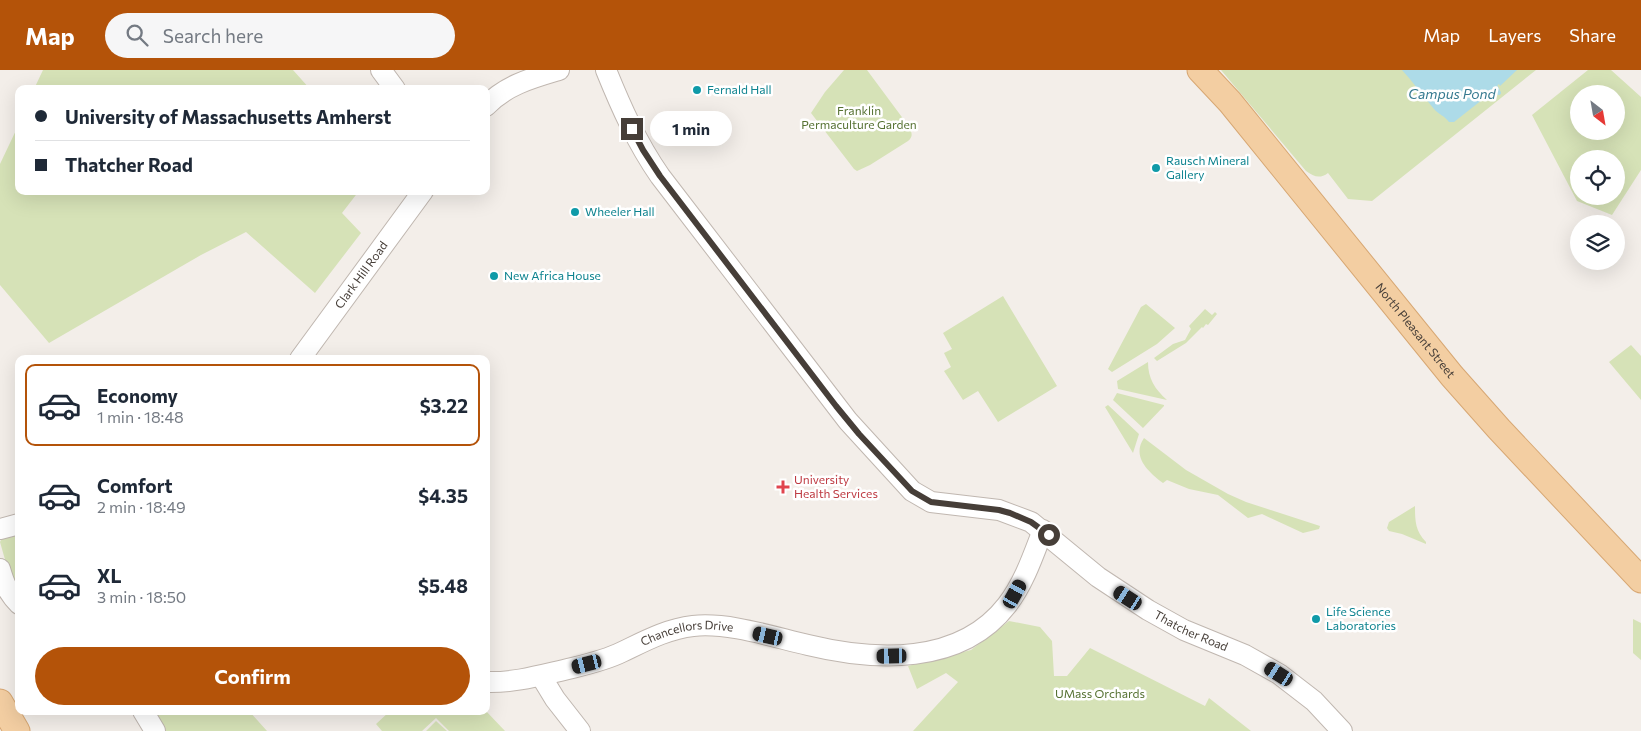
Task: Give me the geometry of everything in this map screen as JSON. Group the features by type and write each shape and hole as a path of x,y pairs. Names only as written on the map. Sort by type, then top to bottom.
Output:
{"main road":[{"name":"North Pleasant Street","path":"1200,70 1230,102 1464,389 1499,429 1641,580"},
{"path":"0,702 18,731"}],"street":[{"path":"381,70 392,85"},
{"path":"490,102 510,87 559,70"},
{"name":"Thatcher Road","path":"606,70 643,150 664,182 859,434 918,496 931,502 999,510 1024,518 1043,530 1098,577 1148,610 1184,630 1245,656 1279,674 1314,701 1342,731"},
{"name":"Clark Hill Road","path":"303,355 420,195"},
{"path":"0,529 15,525"},
{"name":"Chancellors Drive","path":"490,682 512,681 541,676 605,660 667,632 703,625 746,631 829,650 876,656 908,655 939,649 980,631 1003,610 1021,582 1043,530"},
{"path":"0,569 6,588 15,600"},
{"path":"541,676 555,699 580,731"},
{"path":"145,715 155,731"}],"green space":[{"path":"43,70 293,70 306,85 36,85"},
{"name":"Franklin Permaculture Garden","path":"844,70 867,70 910,128 912,134 908,141 857,171 811,113 825,92"},
{"path":"1221,70 1536,70 1372,201 1348,199 1328,173 1317,176 1306,171"},
{"path":"1588,70 1611,70 1641,97 1641,170 1625,195 1625,150 1570,150 1570,188 1532,115"},
{"path":"15,132 15,195 356,195 342,213 361,233 315,293 246,232 201,255 49,343 0,285 0,164"},
{"path":"1587,205 1618,205 1612,215"},
{"path":"1003,296 1057,386 998,422 978,391 963,400 944,371 951,367 944,353 952,349 943,333"},
{"path":"1146,304 1175,328 1157,344 1112,372 1108,369 1141,307"},
{"path":"1205,309 1212,315 1215,312 1217,314 1208,325 1206,324 1202,327 1186,343 1157,361 1154,358 1173,344 1185,340 1191,329 1189,326"},
{"path":"1631,345 1641,356 1641,400 1609,362"},
{"path":"1148,362 1149,374 1153,383 1167,400 1118,389 1117,381"},
{"path":"1117,393 1164,406 1143,428 1113,400"},
{"path":"1108,405 1139,434 1133,453 1105,407"},
{"path":"1144,438 1186,470 1228,494 1246,502 1320,526 1319,529 1303,533 1262,514 1248,518 1218,495 1189,489 1167,480 1163,483 1143,464 1140,452"},
{"path":"1415,506 1416,525 1426,544 1389,531 1387,528 1389,522"},
{"path":"15,535 15,589 0,542 2,538"},
{"path":"1633,619 1641,623 1641,660 1633,653"},
{"name":"UMass Orchards","path":"1009,621 1040,627 1052,641 1054,676 1067,676 1090,648 1205,706 1209,698 1251,731 913,731 958,682 946,673 917,689 908,666 971,650"},
{"path":"153,715 253,715 267,731 162,731"},
{"path":"386,715 490,715 505,731 449,731 436,718 422,731 382,731 376,724"},
{"path":"436,721 447,731 426,731"}],"water":[{"name":"Campus Pond","path":"1402,70 1517,70 1500,86 1499,84 1491,90 1492,92 1454,122 1449,122 1434,109"}],"waterway":[{"path":"1494,83 1499,93"}],"place":[{"name":"Fernald Hall","path":"697,90"},
{"name":"Rausch Mineral Gallery","path":"1156,168"},
{"name":"Wheeler Hall","path":"575,212"},
{"name":"New Africa House","path":"494,276"},
{"name":"University Health Services","path":"783,487"},
{"name":"Life Science Laboratories","path":"1316,619"}],"route":[{"path":"632,129 660,176 813,377 859,434 912,491 931,502 1010,513 1024,518 1049,535"}]}
